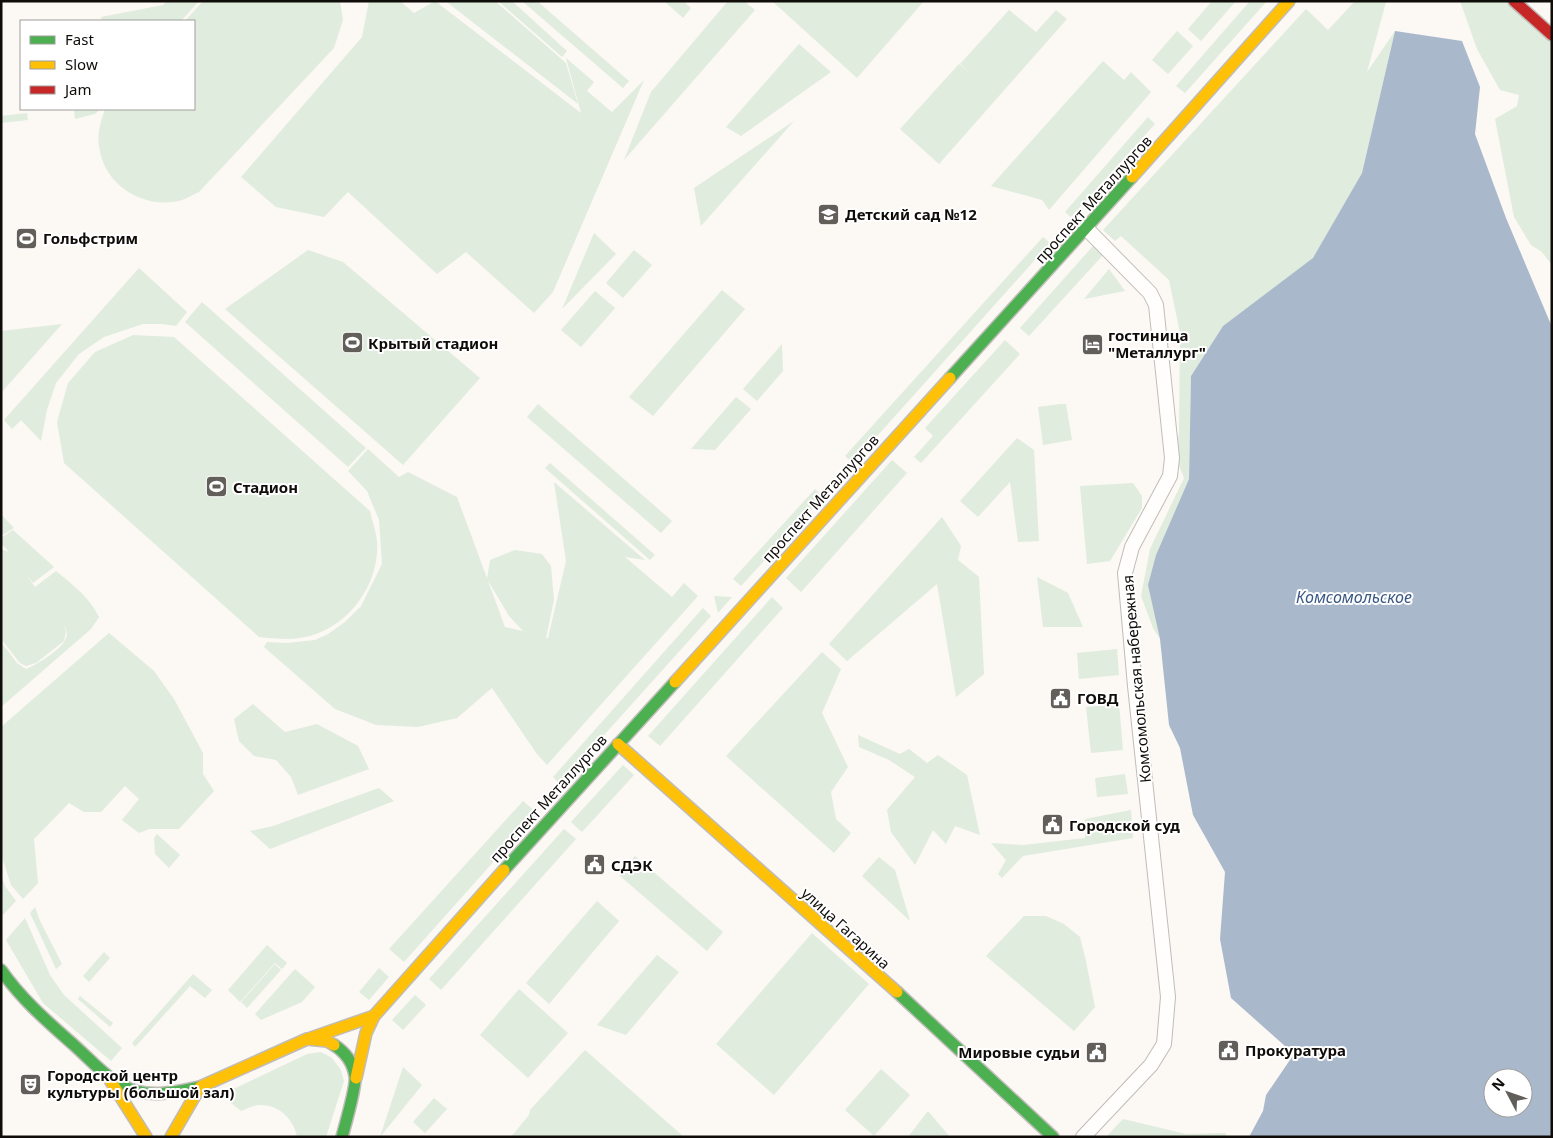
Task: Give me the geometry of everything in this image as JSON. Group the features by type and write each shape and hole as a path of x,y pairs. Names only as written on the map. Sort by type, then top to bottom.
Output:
{"main road":[{"name":"проспект Металлургов","path":"342,1137 366,1033 374,1016 1289,1"},
{"path":"1514,1 1552,34"},
{"name":"улица Гагарина","path":"618,744 941,1033 1053,1137"},
{"path":"1,970 8,981 35,1011 108,1076 146,1137"},
{"name":"проспект Металлургов","path":"108,1076 125,1087 138,1092 169,1093 200,1087 307,1039 357,1024 374,1016"},
{"path":"307,1039 327,1041 340,1049 351,1062 356,1078"},
{"path":"172,1137 200,1087"}],"street":[{"name":"Комсомольская набережная","path":"1083,1137 1151,1065 1164,1044 1168,998 1125,573 1132,547 1170,476 1172,458 1156,305 1150,293 1086,228"}],"green space":[{"path":"167,1 199,1 182,20 102,20 101,17 163,5"},
{"path":"203,1 340,1 343,20 334,48 199,192 178,201 151,201 126,191 108,172 102,160 99,146 101,123 105,110 195,110 195,20 186,20"},
{"path":"369,1 400,1 414,13 435,1 581,113 566,58 594,82 587,91 612,112 644,80 553,292 534,313 466,252 437,274 348,192 324,217 276,207 241,177 362,37"},
{"path":"450,1 495,1 566,63 578,104 448,3"},
{"path":"498,1 512,1 567,51 562,57"},
{"path":"522,1 537,1 629,81 623,88"},
{"path":"664,1 683,1 691,8 683,18"},
{"path":"728,1 744,1 755,10 624,160 651,92"},
{"path":"772,1 924,1 857,78"},
{"path":"1212,1 1236,1 1201,41 1188,29"},
{"path":"1250,1 1267,1 1185,93 1176,86"},
{"path":"1355,1 1386,2 1367,72 1395,31 1362,173 1313,259 1223,326 1191,376 1189,479 1156,555 1156,617 1160,639 1153,628 1141,596 1150,549 1184,478 1176,458 1179,432 1180,333 1169,280 1121,236 1115,241 1103,230 1306,9 1328,30"},
{"path":"1460,1 1506,1 1552,42 1552,265 1542,252 1531,245 1514,217 1495,119 1517,106 1519,95 1500,90 1477,49"},
{"path":"1009,10 1036,32 1056,10 1067,19 939,164 900,129 959,64 971,74 960,64"},
{"path":"1177,31 1193,46 1168,74 1152,60"},
{"path":"799,44 831,72 741,136 726,127"},
{"path":"1103,61 1124,80 1131,72 1151,92 1049,210 1042,200 991,186"},
{"path":"74,110 99,110 95,114 75,119"},
{"path":"27,113 28,120 1,123 1,116"},
{"path":"1148,117 1155,124 1071,217 1065,212"},
{"path":"794,121 701,226 694,188"},
{"path":"594,233 616,254 562,309"},
{"path":"1043,237 1050,243 853,463 845,456"},
{"path":"1093,246 1103,255 1029,336 1020,328"},
{"name":"Крытый стадион","path":"308,250 343,262 480,378 403,465 225,309"},
{"path":"634,250 652,265 623,298 606,283"},
{"path":"139,268 187,312 176,326 143,324 104,337 79,354 56,383 47,410 41,441 21,420 12,429 4,420"},
{"path":"1109,269 1125,291 1084,299"},
{"path":"722,290 745,309 653,416 629,397"},
{"path":"595,291 615,308 581,347 561,330"},
{"path":"202,302 366,448 348,467 185,322"},
{"path":"62,324 1,393 1,331"},
{"name":"Стадион","path":"133,335 174,337 370,511 377,541 374,571 362,598 342,620 316,634 302,638 259,637 64,463 57,422 68,383 95,352"},
{"path":"1005,340 1020,354 921,463 914,457 933,436 925,428"},
{"path":"782,344 783,371 757,401 743,389"},
{"path":"736,397 751,409 715,450 691,449"},
{"path":"538,404 672,521 661,533 527,417"},
{"path":"1066,404 1072,440 1043,445 1038,407"},
{"path":"1017,438 1034,450 1039,541 1018,542 1010,482 978,517 960,501"},
{"path":"368,449 399,477 408,472 457,497 487,578 490,560 515,550 542,554 551,566 554,600 546,638 548,638 566,561 554,482 645,560 625,557 672,597 684,583 698,596 547,765 537,754 492,688 457,718 418,727 376,725 335,709 264,647 267,642 287,643 315,640 328,634 345,622 361,606 382,564 379,520 367,491 348,471","holes":["488,580 509,616 523,631 505,627"]},
{"path":"892,460 907,473 801,592 786,578"},
{"path":"550,463 655,555 650,560 545,468"},
{"path":"1133,483 1142,496 1142,508 1110,561 1087,564 1080,486"},
{"path":"815,489 823,497 741,586 733,579"},
{"path":"1,514 14,528 1,536"},
{"path":"942,517 961,546 958,560 979,577 984,674 956,697 937,584 847,661 829,644"},
{"path":"13,530 54,567 33,583 25,573 35,587 56,571 85,597 99,617 91,629 1,707 1,642 17,663 26,669 54,653 63,644 67,634 64,625 66,632 64,641 36,663 26,666 20,663 1,639 1,549 9,552 1,543 1,538"},
{"path":"1037,577 1068,593 1083,627 1043,627"},
{"path":"714,596 732,597 718,613"},
{"path":"772,597 783,608 660,746 648,736"},
{"path":"703,608 711,616 560,784 553,777"},
{"path":"109,633 154,671 174,699 203,753 203,774 214,791 179,829 149,829 139,833 122,820 139,799 125,786 101,812 84,812 69,803 34,839 38,883 23,899 11,885 1,854 1,727"},
{"path":"1117,649 1119,675 1079,679 1077,653"},
{"path":"822,652 841,669 822,713 848,767 831,792 836,819 851,833 834,853 726,756"},
{"path":"253,704 285,732 317,724 358,746 369,769 298,795 291,777 276,760 254,756 239,741 234,719"},
{"path":"1119,704 1123,750 1091,753 1086,707"},
{"path":"858,735 900,754 909,749 927,763 938,755 967,775 980,835 955,826 946,844 933,830 915,865 891,832 887,810 915,777 889,760 859,747"},
{"path":"623,765 634,775 582,832 571,822"},
{"path":"1125,774 1128,794 1097,797 1095,778"},
{"path":"379,788 394,801 270,849 250,831 273,826"},
{"path":"523,801 537,813 404,962 389,949"},
{"path":"1131,810 1133,838 1023,856 1002,878 998,874 1006,860 991,843 1023,845 1085,838 1085,819"},
{"path":"564,829 576,839 441,990 429,979"},
{"path":"157,834 180,855 169,868 155,854 154,838"},
{"path":"635,856 723,932 707,951 619,875"},
{"path":"879,857 895,870 910,921 862,876"},
{"path":"1,875 5,886 16,901 1,917"},
{"path":"597,901 619,921 549,1004 526,983"},
{"path":"35,907 62,964 56,969 30,913"},
{"path":"1024,916 1046,916 1064,924 1080,937 1095,1007 1074,1031 986,956"},
{"path":"25,918 50,975 64,995 122,1048 111,1061 43,1003 6,940"},
{"path":"812,933 869,984 774,1095 716,1044"},
{"path":"267,945 287,963 282,969 275,963 240,1002 228,990"},
{"path":"104,952 110,958 89,982 83,976"},
{"path":"657,955 679,972 626,1035 597,1025"},
{"path":"275,964 281,970 247,1008 241,1002"},
{"path":"379,968 389,977 369,1000 359,992"},
{"path":"295,969 315,987 302,1002 261,1020 255,1014"},
{"path":"193,974 212,990 205,998 190,986 135,1047 132,1043"},
{"path":"519,989 568,1033 528,1078 480,1035"},
{"path":"415,995 426,1005 403,1030 392,1020"},
{"path":"80,996 113,1023 110,1027 78,999"},
{"path":"585,1050 684,1137 511,1137 529,1115 530,1110"},
{"path":"321,1052 332,1058 341,1070 344,1081 326,1137 297,1137 289,1119 279,1110 267,1105 260,1105 241,1111 221,1095 307,1054"},
{"path":"403,1067 422,1085 380,1137"},
{"path":"881,1069 910,1095 874,1136 845,1110"},
{"path":"434,1098 447,1109 425,1133 413,1122"},
{"path":"928,1111 950,1137 908,1137"},
{"path":"1123,1119 1186,1134 1225,1133 1228,1137 1106,1137"}],"water":[{"name":"Комсомольское","path":"1395,31 1462,41 1480,87 1475,134 1506,218 1552,327 1552,1137 1249,1137 1263,1111 1266,1095 1294,1054 1231,998 1220,939 1225,872 1193,815 1180,748 1169,725 1160,639 1148,585 1156,555 1189,479 1191,376 1223,326 1313,258 1362,173"}],"traffic: fast":[{"path":"950,378 1132,177"},
{"path":"504,870 675,682"},
{"path":"1,970 36,1010 103,1072 127,1088 144,1093 168,1093 200,1087"},
{"path":"897,992 1053,1137"},
{"path":"334,1045 348,1058 355,1076 353,1096 342,1137"}],"traffic: slow":[{"path":"1132,177 1289,1"},
{"path":"675,682 950,378"},
{"path":"618,744 897,992"},
{"path":"356,1078 366,1033 374,1016 504,870"},
{"path":"308,1039 374,1016"},
{"path":"171,1137 200,1087 307,1039 327,1041 334,1045"},
{"path":"110,1080 146,1137"}],"traffic: jam":[{"path":"1514,1 1552,35"}],"place":[{"name":"Детский сад №12","path":"829,214"},
{"name":"Гольфстрим","path":"27,238"},
{"name":"Крытый стадион","path":"352,343"},
{"name":"гостиница \"Металлург\"","path":"1092,344"},
{"name":"Стадион","path":"217,487"},
{"name":"ГОВД","path":"1061,698"},
{"name":"Городской суд","path":"1053,825"},
{"name":"СДЭК","path":"595,865"},
{"name":"Прокуратура","path":"1229,1050"},
{"name":"Мировые судьи","path":"1096,1052"},
{"name":"Городской центр культуры (большой зал)","path":"31,1084"}]}
